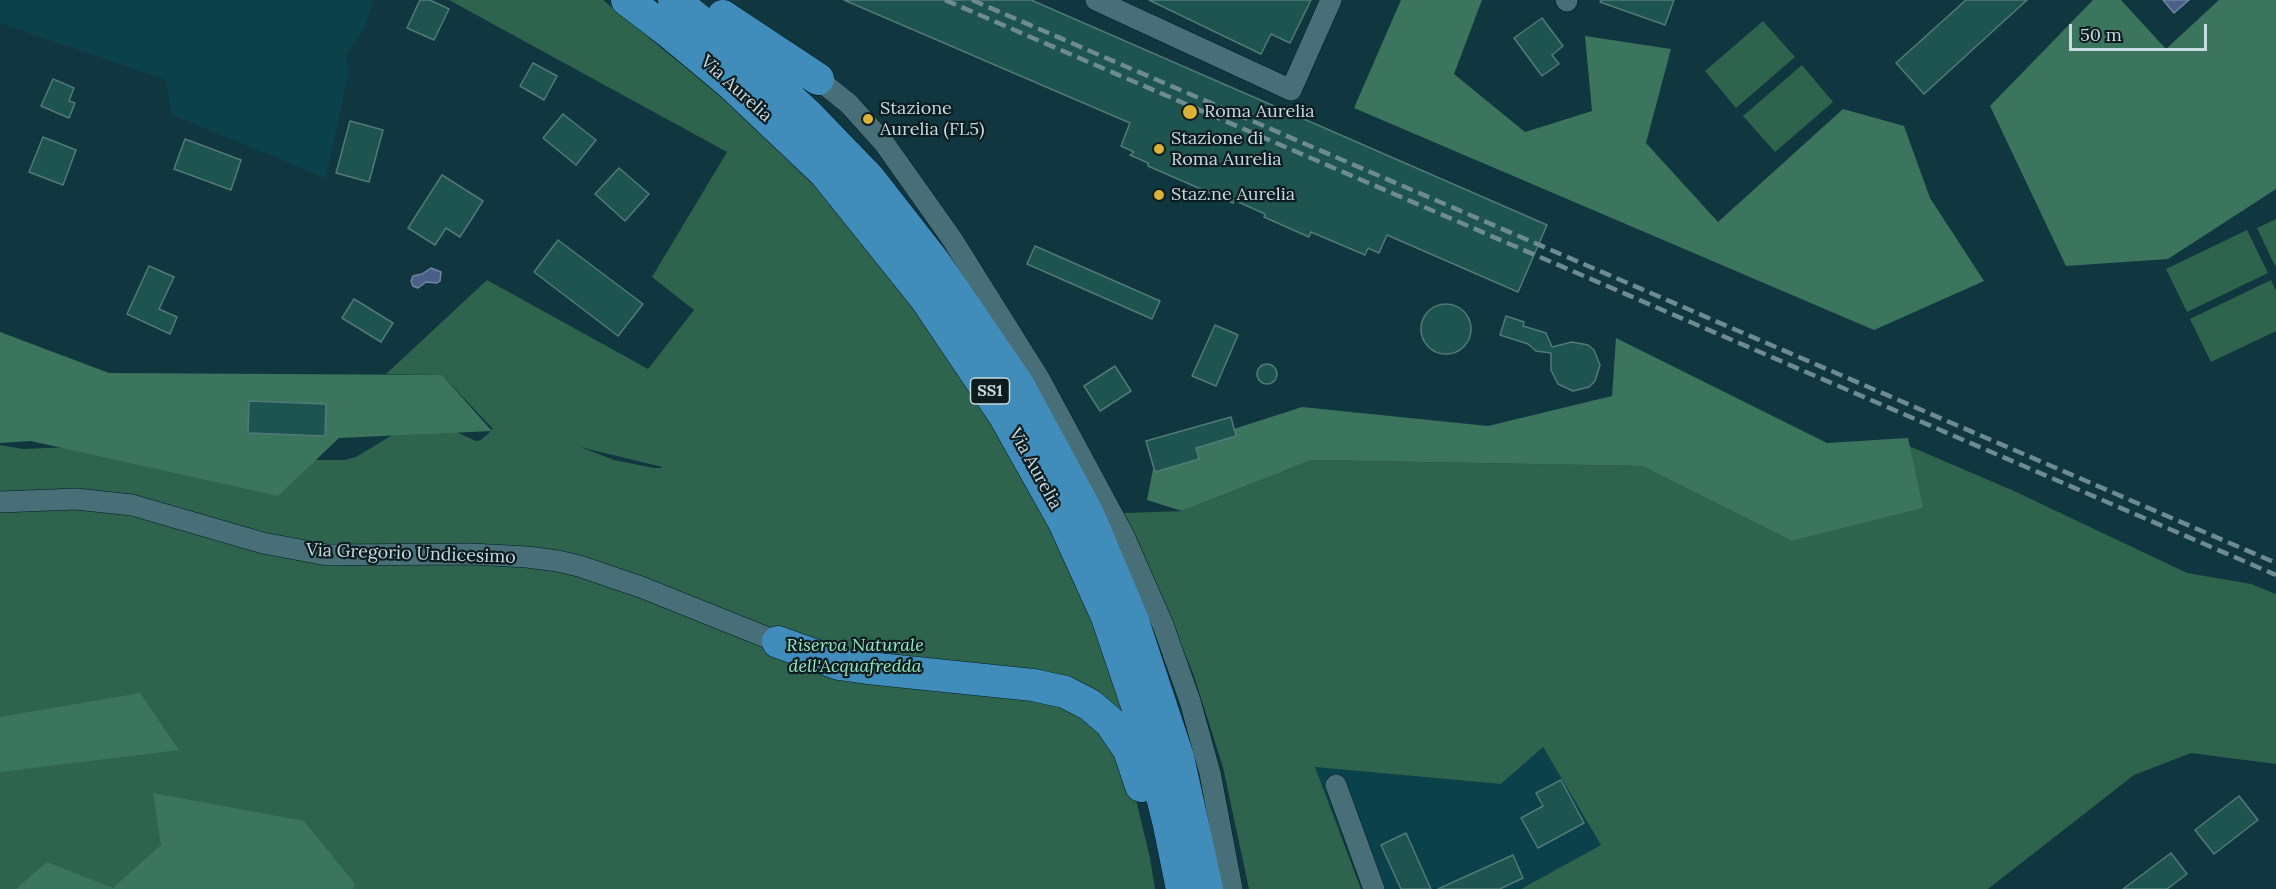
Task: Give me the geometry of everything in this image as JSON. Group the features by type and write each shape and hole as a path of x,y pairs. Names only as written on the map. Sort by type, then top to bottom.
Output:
{"highway":[{"name":"Via Aurelia","path":"627,0 721,75 825,173 926,299 999,407 1064,522 1110,625 1146,732 1182,889"},
{"name":"Via Aurelia","path":"674,0 753,64 858,166 921,244 1014,377 1088,514 1133,621 1178,757 1207,889"},
{"path":"699,0 818,79"},
{"path":"778,642 838,664 1033,685 1065,692 1090,705 1110,722 1129,750 1149,815 1163,889"}],"street":[{"path":"1096,0 1291,90 1331,0"},
{"path":"818,79 849,105 884,143 952,239 1039,378 1124,536 1163,625 1190,701 1210,773 1232,889"},
{"name":"Via Gregorio Undicesimo","path":"0,502 76,499 132,505 263,543 319,554 471,554 558,561 641,588 778,642"},
{"path":"1336,785 1374,889"}],"shaded area":[{"path":"0,0 373,0 364,29 345,55 349,70 326,178 172,115 166,80 0,23"},
{"path":"2163,0 2189,0 2174,13"},
{"path":"431,268 441,272 440,281 426,282 418,288 413,286 411,281 413,276 422,274"},
{"path":"1543,747 1601,845 1521,889 1382,889 1357,828 1340,832 1315,767 1501,784"}],"green space":[{"name":"Riserva Naturale dell'Acquafredda","path":"449,0 603,0 736,109 840,211 865,242 957,366 1038,503 1091,614 1124,715 1130,775 1155,889 0,889 0,445 23,449 70,447 298,460 344,460 356,457 394,434 454,431 476,441 481,440 493,429 442,375 386,374 487,280 648,369 694,310 652,277 727,152","holes":["580,447 662,467 654,468 614,460"]},
{"path":"1401,0 1482,0 1454,74 1525,132 1592,111 1585,36 1671,49 1646,143 1718,222 1843,109 1904,126 1930,198 1984,281 1874,330 1354,108"},
{"path":"2093,0 2121,0 2166,49 2219,0 2276,0 2276,189 2168,259 2066,266 1990,106"},
{"path":"1763,21 1795,57 1736,108 1705,71"},
{"path":"1802,65 1833,102 1775,152 1743,116"},
{"path":"2276,219 2276,266 2275,266 2257,228"},
{"path":"2247,230 2268,273 2187,312 2166,269"},
{"path":"2271,280 2276,291 2276,331 2211,362 2190,319"},
{"path":"0,332 109,373 442,375 492,431 339,438 278,496 31,441 0,443"},
{"path":"1616,338 1827,443 1908,438 1923,508 1792,541 1642,466 1312,460 1182,511 1147,500 1156,454 1302,407 1488,426 1612,396"},
{"path":"1909,446 2014,491 2187,573 2251,584 2276,594 2276,764 2191,753 2134,775 1988,889 1521,889 1601,845 1543,747 1501,784 1315,767 1361,889 1249,889 1223,767 1193,673 1124,513 1182,511 1312,460 1642,466 1792,541 1922,508"},
{"path":"140,693 179,750 0,772 0,717"},
{"path":"153,793 304,821 355,884 353,889 16,889 47,862 113,888 161,845"}],"building":[{"path":"420,0 430,0 449,9 434,40 407,28"},
{"path":"844,0 1031,0 1547,225 1518,292 1387,235 1379,253 1368,248 1365,255 1311,232 1309,237 1264,217 1265,214 1234,200 1233,203 1148,166 1148,163 1130,155 1134,152 1121,146 1130,123"},
{"path":"1149,0 1311,0 1290,43 1271,34 1261,54"},
{"path":"1601,0 1674,0 1665,25 1600,2"},
{"path":"1966,0 2027,0 1924,94 1896,63"},
{"path":"1542,18 1563,46 1552,55 1559,64 1542,76 1514,38"},
{"path":"533,63 557,76 544,100 520,86"},
{"path":"53,79 74,88 69,101 75,103 69,118 41,106"},
{"path":"563,114 596,140 576,165 543,138"},
{"path":"350,121 383,130 369,182 336,173"},
{"path":"43,137 76,150 63,185 29,172"},
{"path":"185,139 241,160 231,190 174,169"},
{"path":"619,168 649,194 625,221 595,194"},
{"path":"442,175 483,201 460,237 446,228 435,245 408,228"},
{"path":"558,240 643,304 618,336 534,272"},
{"path":"1035,246 1160,301 1152,319 1027,264"},
{"path":"149,266 174,277 159,309 177,317 170,334 127,314"},
{"path":"354,299 393,323 381,342 342,318"},
{"path":"1441,304 1451,304 1464,311 1471,324 1471,334 1464,347 1451,354 1441,354 1432,350 1425,343 1421,334 1421,324 1425,315 1432,308"},
{"path":"1506,316 1524,322 1523,326 1546,333 1552,347 1572,342 1588,345 1594,350 1600,365 1595,381 1589,387 1573,391 1558,384 1551,370 1551,353 1536,351 1528,344 1500,335"},
{"path":"1215,325 1238,335 1216,386 1192,376"},
{"path":"1267,364 1274,367 1277,374 1274,381 1267,384 1260,381 1257,374 1260,367"},
{"path":"1115,366 1131,391 1100,411 1084,386"},
{"path":"249,401 326,404 325,436 248,433"},
{"path":"1231,417 1236,436 1196,448 1199,459 1155,472 1146,441"},
{"path":"1561,780 1584,823 1538,848 1521,818 1543,806 1536,793"},
{"path":"2239,796 2258,820 2214,854 2195,830"},
{"path":"1406,833 1431,889 1401,889 1381,845"},
{"path":"2171,853 2187,874 2167,889 2123,889"},
{"path":"1513,855 1523,878 1500,889 1438,889"}],"railway":[{"path":"945,0 2276,575"},
{"path":"972,0 2276,563"}],"place":[{"name":"Roma Aurelia","path":"1190,112"},
{"name":"Stazione Aurelia (FL5)","path":"868,119"},
{"name":"Stazione di Roma Aurelia","path":"1159,149"},
{"name":"Staz.ne Aurelia","path":"1159,195"}]}
